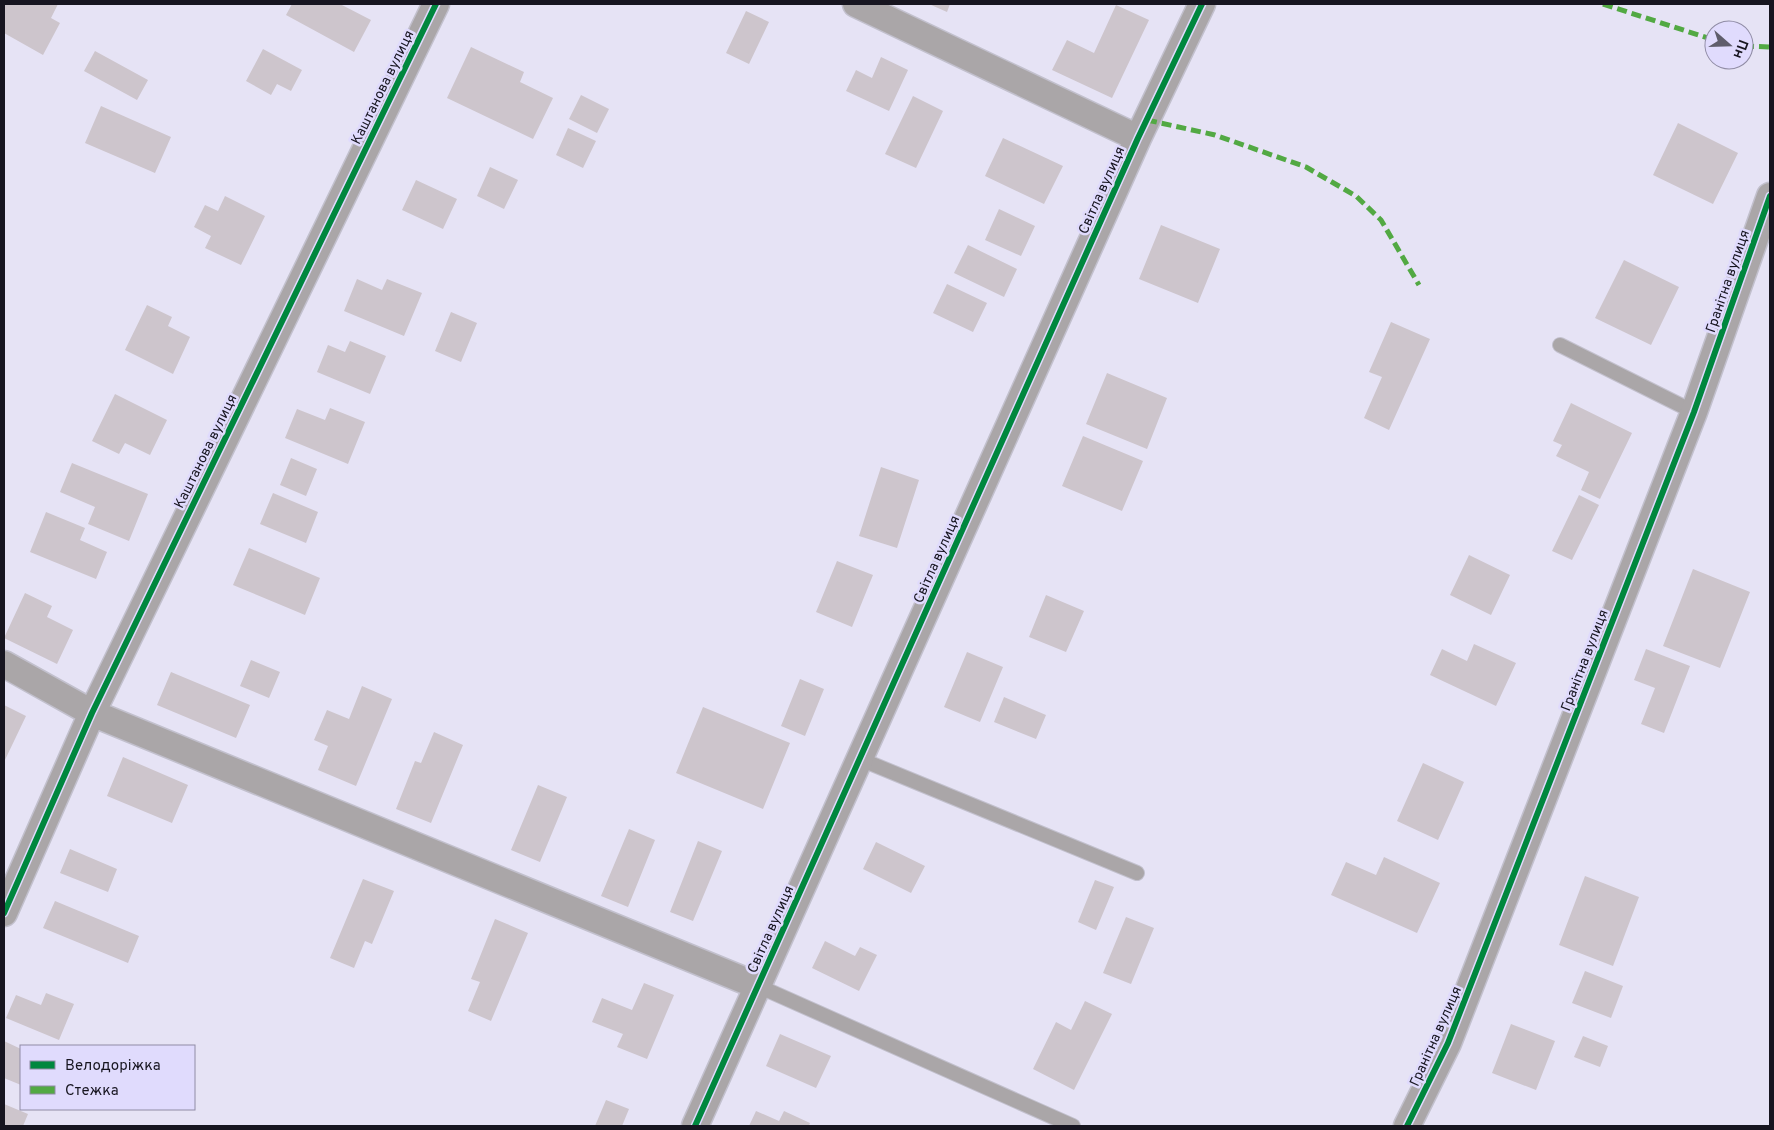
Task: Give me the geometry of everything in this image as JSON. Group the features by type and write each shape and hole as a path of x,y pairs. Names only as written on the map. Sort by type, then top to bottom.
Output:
{"street":[{"name":"Каштанова вулиця","path":"4,912 92,712 436,4"},
{"path":"856,4 1138,138"},
{"name":"Світла вулиця","path":"695,1126 1138,138 1202,4"},
{"name":"Гранітна вулиця","path":"1407,1126 1448,1043 1694,412 1770,196"},
{"path":"4,664 92,712 758,986"}],"lane":[{"path":"1560,344 1694,412"},
{"path":"860,759 1137,873"},
{"path":"758,986 1072,1126"}],"building":[{"path":"4,4 58,4 51,18 60,23 43,55 4,33"},
{"path":"292,4 340,4 371,20 354,52 286,15"},
{"path":"929,4 950,4 947,12"},
{"path":"1116,5 1149,20 1112,98 1052,70 1067,40 1094,53"},
{"path":"746,11 769,22 749,64 726,53"},
{"path":"471,47 524,72 520,82 553,98 533,139 447,98"},
{"path":"263,49 302,70 291,91 277,84 271,95 246,81"},
{"path":"95,51 148,80 137,100 84,71"},
{"path":"881,57 908,70 889,111 846,91 856,70 872,78"},
{"path":"581,95 609,109 597,133 569,119"},
{"path":"913,96 943,111 916,168 885,154"},
{"path":"101,106 171,137 155,173 85,143"},
{"path":"1678,123 1738,153 1713,204 1653,175"},
{"path":"568,128 596,141 583,168 556,155"},
{"path":"1003,138 1063,166 1044,204 985,176"},
{"path":"490,167 518,180 504,209 477,196"},
{"path":"416,180 457,199 443,229 402,210"},
{"path":"225,196 265,216 241,265 205,248 211,236 194,227 205,205 218,211"},
{"path":"999,209 1035,226 1021,256 985,240"},
{"path":"1161,225 1220,249 1198,303 1139,279"},
{"path":"968,245 1017,269 1004,297 954,273"},
{"path":"1624,260 1679,287 1651,345 1595,318"},
{"path":"357,279 382,290 387,279 422,293 404,336 344,311"},
{"path":"947,284 987,303 973,332 933,313"},
{"path":"147,305 172,317 168,326 190,337 173,374 125,350"},
{"path":"451,312 477,323 461,362 435,351"},
{"path":"1391,322 1430,339 1389,430 1364,418 1382,377 1369,372"},
{"path":"350,341 386,356 370,394 317,372 328,345 345,352"},
{"path":"1107,373 1167,398 1147,449 1086,424"},
{"path":"115,394 167,420 150,455 125,443 119,454 92,441"},
{"path":"1571,403 1632,433 1600,499 1581,490 1589,472 1556,456 1562,445 1553,441"},
{"path":"330,408 365,422 348,464 285,438 297,409 325,420"},
{"path":"1083,436 1143,461 1122,511 1062,486"},
{"path":"291,458 317,469 306,496 280,485"},
{"path":"72,463 148,494 129,541 88,524 95,507 60,492"},
{"path":"881,467 919,480 897,548 859,536"},
{"path":"273,493 318,512 306,543 260,524"},
{"path":"1579,495 1599,505 1572,560 1552,551"},
{"path":"46,512 85,528 80,540 107,552 96,579 30,552"},
{"path":"249,548 320,578 305,615 233,585"},
{"path":"1469,555 1510,575 1491,615 1450,595"},
{"path":"837,561 873,575 852,627 816,612"},
{"path":"1693,569 1750,592 1720,668 1663,646"},
{"path":"25,593 52,606 47,617 73,630 57,664 4,638"},
{"path":"1046,595 1084,611 1066,652 1029,637"},
{"path":"1474,644 1516,663 1496,706 1430,675 1442,649 1467,661"},
{"path":"1646,649 1690,666 1664,733 1641,724 1655,688 1634,680"},
{"path":"967,652 1003,667 980,722 944,707"},
{"path":"251,660 280,672 269,698 240,686"},
{"path":"171,672 250,705 236,738 157,705"},
{"path":"800,679 824,689 805,736 781,726"},
{"path":"362,686 392,699 356,786 318,770 328,746 314,740 327,710 349,719"},
{"path":"1004,697 1046,715 1036,739 994,722"},
{"path":"4,705 26,716 4,762"},
{"path":"703,707 790,743 763,809 676,773"},
{"path":"434,732 463,745 431,823 396,809 415,761 421,763"},
{"path":"123,757 188,785 172,823 107,796"},
{"path":"1423,763 1464,782 1438,840 1397,821"},
{"path":"538,785 567,797 540,862 511,850"},
{"path":"629,829 655,840 628,907 601,896"},
{"path":"698,841 722,851 693,921 670,912"},
{"path":"876,842 925,866 911,893 863,869"},
{"path":"70,849 117,869 108,892 60,873"},
{"path":"1384,857 1440,883 1417,933 1331,895 1346,862 1376,875"},
{"path":"1585,876 1639,897 1613,966 1559,945"},
{"path":"363,879 394,891 372,944 365,941 354,968 330,958"},
{"path":"1095,880 1114,887 1096,930 1078,922"},
{"path":"55,901 139,936 128,963 43,928"},
{"path":"1126,917 1154,928 1131,984 1103,973"},
{"path":"495,919 528,933 491,1021 468,1011 480,982 471,979"},
{"path":"825,941 855,956 860,947 877,955 859,991 812,968"},
{"path":"1585,971 1623,986 1611,1018 1572,1003"},
{"path":"644,983 674,995 647,1059 617,1047 623,1034 592,1022 602,998 632,1010"},
{"path":"46,993 74,1004 59,1040 6,1018 16,995 41,1005"},
{"path":"1085,1001 1112,1014 1074,1090 1033,1069 1056,1022 1071,1030"},
{"path":"1511,1024 1555,1041 1536,1090 1492,1073"},
{"path":"780,1034 831,1056 816,1088 766,1066"},
{"path":"1583,1036 1608,1046 1600,1067 1574,1057"},
{"path":"4,1041 20,1049 20,1085 4,1078"},
{"path":"606,1100 629,1109 622,1126 595,1126"},
{"path":"4,1104 28,1114 23,1126 4,1126"},
{"path":"756,1111 779,1121 784,1111 810,1123 809,1126 749,1126"}],"marked path":[{"path":"1603,4 1704,37"},
{"path":"1754,46 1770,47"},
{"path":"1147,120 1215,135 1306,167 1356,196 1381,220 1419,285"}],"cycle path":[{"path":"4,913 92,713 436,4"},
{"path":"695,1126 1138,138 1202,4"},
{"path":"1407,1126 1448,1043 1694,412 1770,196"}]}
